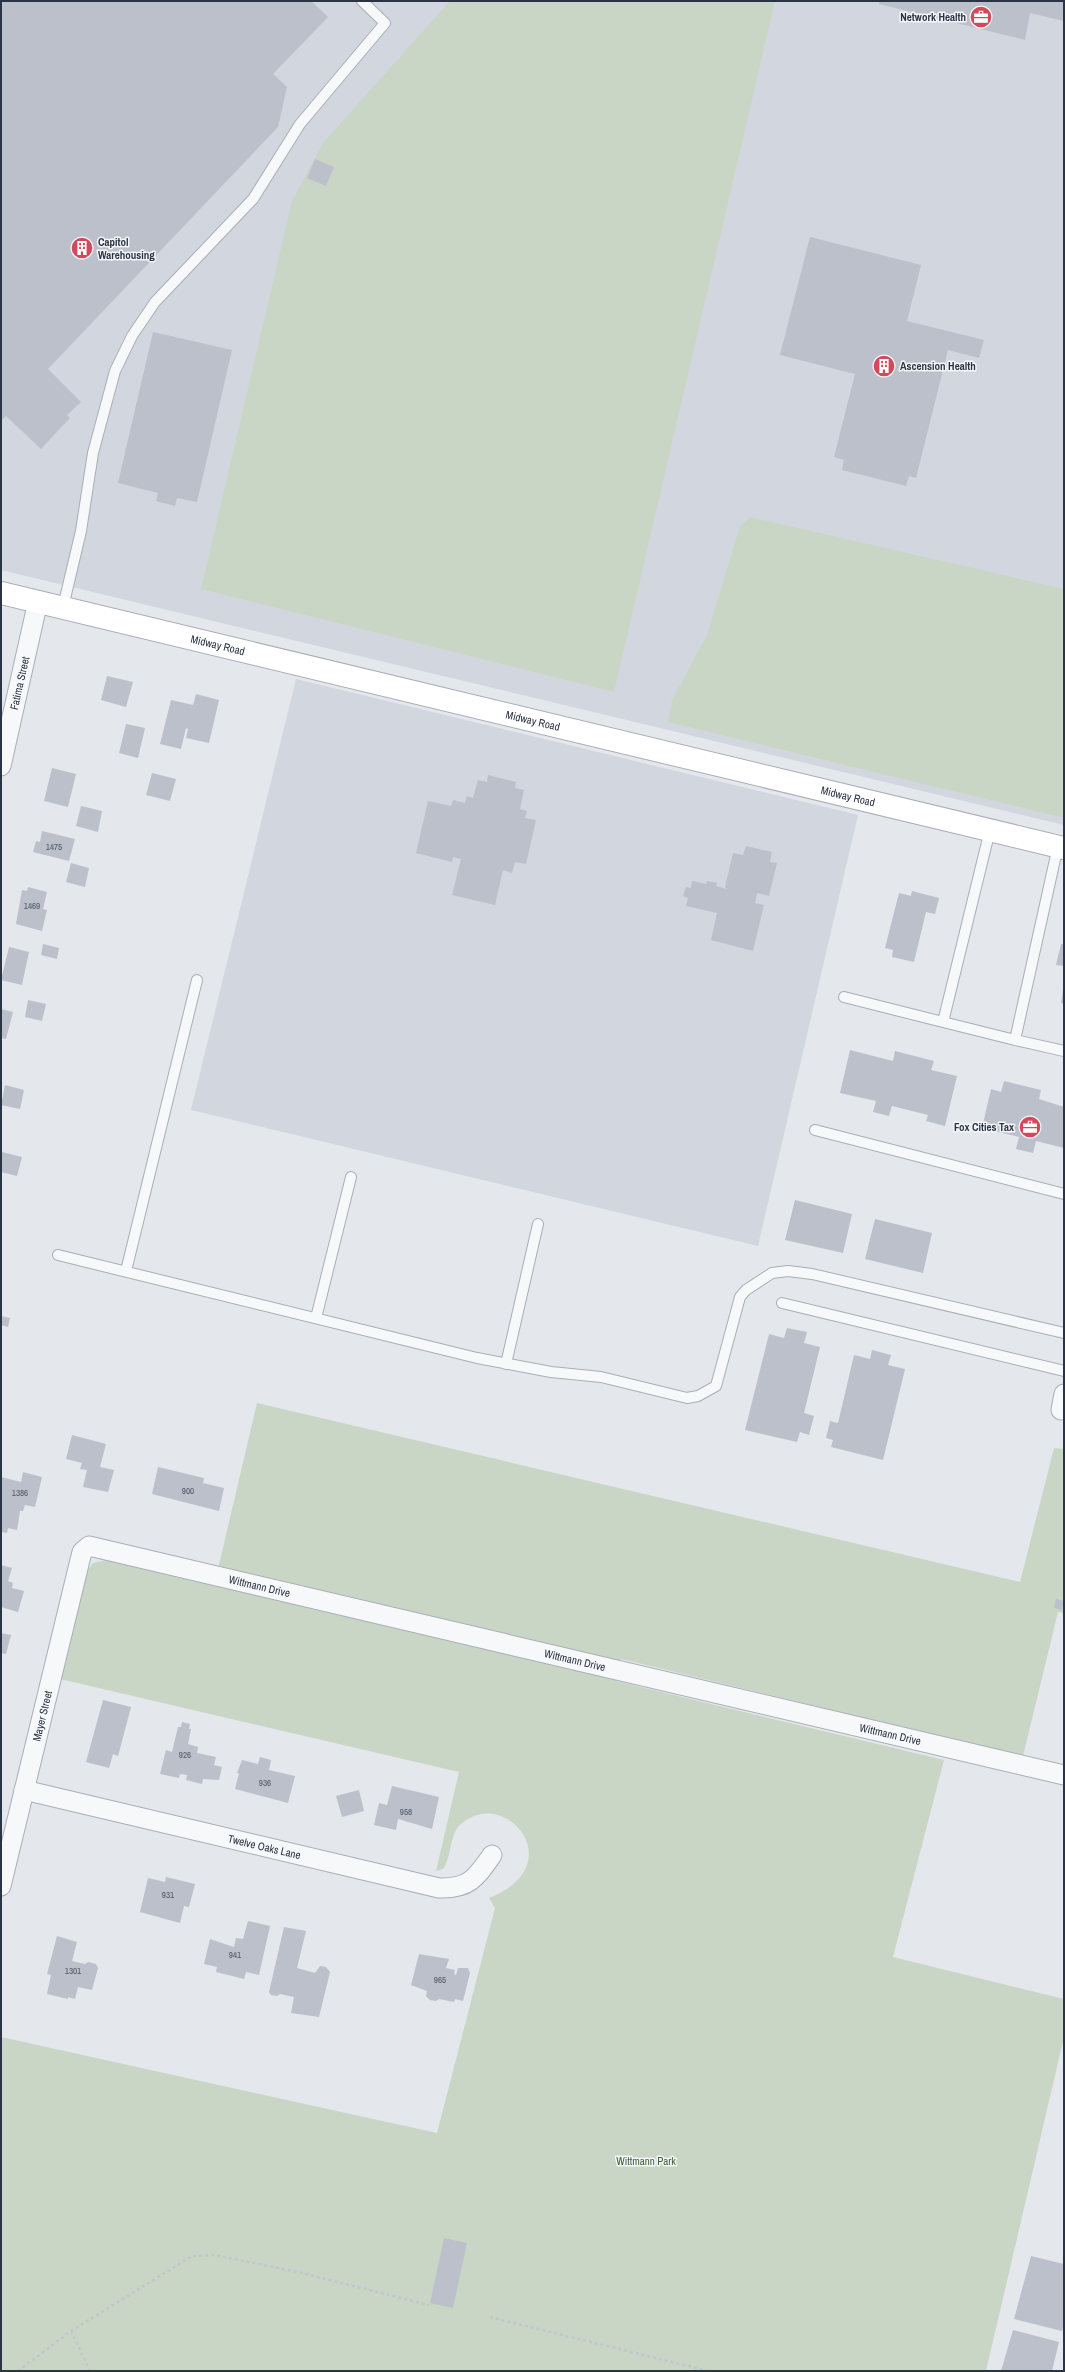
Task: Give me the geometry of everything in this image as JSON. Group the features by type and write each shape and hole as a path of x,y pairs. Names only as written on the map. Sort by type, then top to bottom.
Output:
{"main road":[{"name":"Midway Road","path":"1,592 1061,847"}],"street":[{"name":"Fatima Street","path":"1,766 38,601"},
{"name":"Wittmann Drive","path":"86,1547 96,1547 221,1578 855,1724 1064,1775"},
{"name":"Mayer Street","path":"1,1886 80,1560 86,1547"},
{"name":"Twelve Oaks Lane","path":"24,1790 438,1888 454,1888 467,1884 478,1874 492,1855"}],"lane":[{"path":"63,607 81,531 94,453 115,371 132,336 155,302 253,199 300,124 385,24 362,1"},
{"path":"943,1022 990,830"},
{"path":"1015,1040 1061,847"},
{"path":"126,1271 197,980"},
{"path":"844,997 1064,1051"},
{"path":"815,1130 1064,1194"},
{"path":"316,1318 351,1177"},
{"path":"506,1364 538,1224"},
{"path":"58,1255 506,1364 551,1372 601,1377 687,1398 698,1396 716,1386 740,1297 757,1282 772,1273 788,1271 1064,1332"},
{"path":"782,1303 1064,1371"}],"path":[{"path":"18,2371 71,2331 183,2261 202,2254 298,2272 430,2305"},
{"path":"490,2318 708,2371"},
{"path":"71,2331 90,2371"}],"shaded area":[{"path":"1,1 1064,1 1064,825 1,570"},
{"path":"296,679 858,815 758,1246 191,1110"}],"green space":[{"path":"450,1 775,1 614,692 201,589 292,201 323,143"},
{"path":"750,517 1064,589 1064,818 668,722 672,700 707,635 740,526"},
{"name":"Wittmann Park","path":"257,1403 1020,1582 1054,1448 1064,1449 1064,1613 1058,1612 1023,1756 621,1659 616,1681 944,1760 893,1957 1064,1999 1064,2037 986,2371 1,2371 1,2037 437,2133 495,1908 489,1898 514,1884 526,1867 529,1850 523,1834 511,1822 496,1814 478,1815 461,1824 457,1828 452,1839 446,1864 443,1869 436,1871 459,1772 60,1679 85,1574 93,1563 111,1559 218,1569"}],"building":[{"name":"Capitol Warehousing","path":"1,1 311,1 328,17 273,74 287,87 278,127 48,369 81,402 67,415 70,418 41,449 6,416 1,421"},
{"name":"Network Health","path":"880,1 1064,1 1064,21 1030,13 1025,40 879,4"},
{"path":"315,159 334,167 326,186 307,178"},
{"name":"Ascension Health","path":"810,237 921,265 907,321 984,340 979,358 948,350 916,478 909,476 906,486 842,470 844,460 834,457 855,374 780,355"},
{"path":"153,332 232,350 197,502 177,498 175,506 156,501 158,493 118,483"},
{"path":"107,676 133,682 126,707 101,700"},
{"path":"196,694 219,700 209,743 186,738 188,729 186,728 181,749 160,744 171,700 193,705"},
{"path":"126,724 145,728 138,758 119,753"},
{"path":"52,768 76,774 68,807 44,801"},
{"path":"152,773 176,779 170,801 146,795"},
{"path":"488,775 516,782 515,788 524,790 520,809 527,811 525,818 536,820 526,864 515,862 512,873 503,870 495,905 452,895 461,859 453,857 452,862 416,853 428,801 451,806 453,800 465,803 467,796 473,798 478,780 487,782"},
{"path":"81,806 102,811 98,832 76,826"},
{"path":"42,831 75,839 69,861 33,852 36,841 40,842"},
{"path":"746,846 772,852 770,862 777,863 769,896 757,893 755,903 764,905 753,951 711,940 717,913 686,906 688,898 683,896 686,887 691,888 692,881 706,884 707,881 717,883 716,886 727,889 725,887 733,853 743,855"},
{"path":"71,863 89,868 85,887 66,882"},
{"path":"28,887 47,892 43,909 47,910 42,931 16,924 22,890 27,891"},
{"path":"912,891 939,898 935,914 926,912 914,962 892,957 893,950 885,948 899,893 911,896"},
{"path":"43,944 59,948 57,959 41,955"},
{"path":"1061,944 1064,944 1064,966 1056,965"},
{"path":"9,947 29,952 22,985 1,980"},
{"path":"1064,990 1064,1004 1061,1003"},
{"path":"28,1000 46,1004 42,1021 25,1017"},
{"path":"1,1009 13,1012 6,1039 1,1038"},
{"path":"850,1050 893,1061 895,1051 934,1061 931,1070 957,1076 945,1126 926,1121 928,1115 892,1106 889,1116 873,1112 876,1101 840,1093"},
{"path":"1004,1081 1041,1090 1039,1099 1064,1107 1064,1148 1036,1141 1033,1153 1016,1149 1019,1137 982,1128 991,1089 1001,1092"},
{"path":"5,1085 24,1090 20,1109 1,1105"},
{"path":"2,1152 22,1157 17,1176 1,1172"},
{"path":"795,1200 852,1214 843,1253 785,1240"},
{"path":"875,1219 932,1233 923,1273 865,1259"},
{"path":"1,1316 10,1318 8,1327 1,1325"},
{"path":"787,1328 807,1332 804,1343 820,1347 804,1413 814,1416 809,1435 800,1432 797,1442 745,1430 769,1334 784,1338"},
{"path":"872,1350 891,1355 888,1365 905,1369 883,1460 831,1447 833,1440 826,1438 830,1421 838,1423 854,1355 870,1359"},
{"path":"72,1435 106,1444 100,1467 114,1470 108,1492 83,1487 87,1470 80,1469 82,1463 66,1459"},
{"path":"158,1467 204,1478 203,1483 224,1488 219,1511 152,1494"},
{"path":"23,1472 42,1477 35,1507 25,1505 23,1511 20,1511 17,1530 8,1528 7,1533 1,1532 1,1477 21,1482"},
{"path":"1,1565 12,1568 8,1581 13,1583 12,1588 24,1591 18,1612 1,1607"},
{"path":"1056,1599 1064,1601 1062,1610 1054,1608"},
{"path":"1,1633 11,1635 6,1654 1,1653"},
{"path":"103,1700 131,1707 118,1756 113,1754 109,1768 86,1762"},
{"path":"182,1722 190,1724 189,1729 191,1729 188,1744 198,1747 197,1753 216,1757 214,1765 222,1767 219,1780 203,1779 202,1784 186,1780 187,1775 180,1774 179,1778 160,1774 166,1750 172,1752 178,1727 181,1727"},
{"path":"260,1757 271,1760 269,1770 295,1776 288,1803 235,1789 239,1773 237,1773 242,1760 258,1764"},
{"path":"392,1786 439,1797 432,1829 398,1819 396,1830 374,1825 379,1803 387,1805"},
{"path":"359,1790 364,1811 342,1817 336,1796"},
{"path":"166,1877 195,1884 189,1907 184,1906 180,1923 140,1912 148,1878 165,1882"},
{"path":"248,1921 270,1926 259,1975 246,1972 244,1979 216,1972 217,1967 204,1964 210,1939 234,1947 236,1938 243,1939"},
{"path":"284,1927 306,1931 297,1968 315,1973 320,1966 326,1967 330,1972 319,2017 291,2013 294,1997 280,1994 277,1996 271,1995 269,1992"},
{"path":"57,1936 77,1942 72,1961 85,1964 88,1962 96,1964 98,1968 92,1990 78,1987 75,1999 68,1997 68,1999 47,1994 51,1975 47,1974"},
{"path":"419,1954 449,1959 446,1968 455,1970 454,1974 456,1975 458,1968 468,1968 470,1973 463,2001 455,1999 454,2002 439,1999 436,2001 430,2000 426,1996 427,1991 411,1985"},
{"path":"444,2238 467,2243 453,2308 430,2303"},
{"path":"1031,2256 1064,2264 1064,2324 1062,2331 1014,2319"},
{"path":"1013,2330 1059,2342 1052,2371 1001,2371"}],"place":[{"name":"Network Health","path":"981,17"},
{"name":"Capitol Warehousing","path":"82,248"},
{"name":"Ascension Health","path":"884,366"},
{"name":"Fox Cities Tax","path":"1030,1127"}]}
